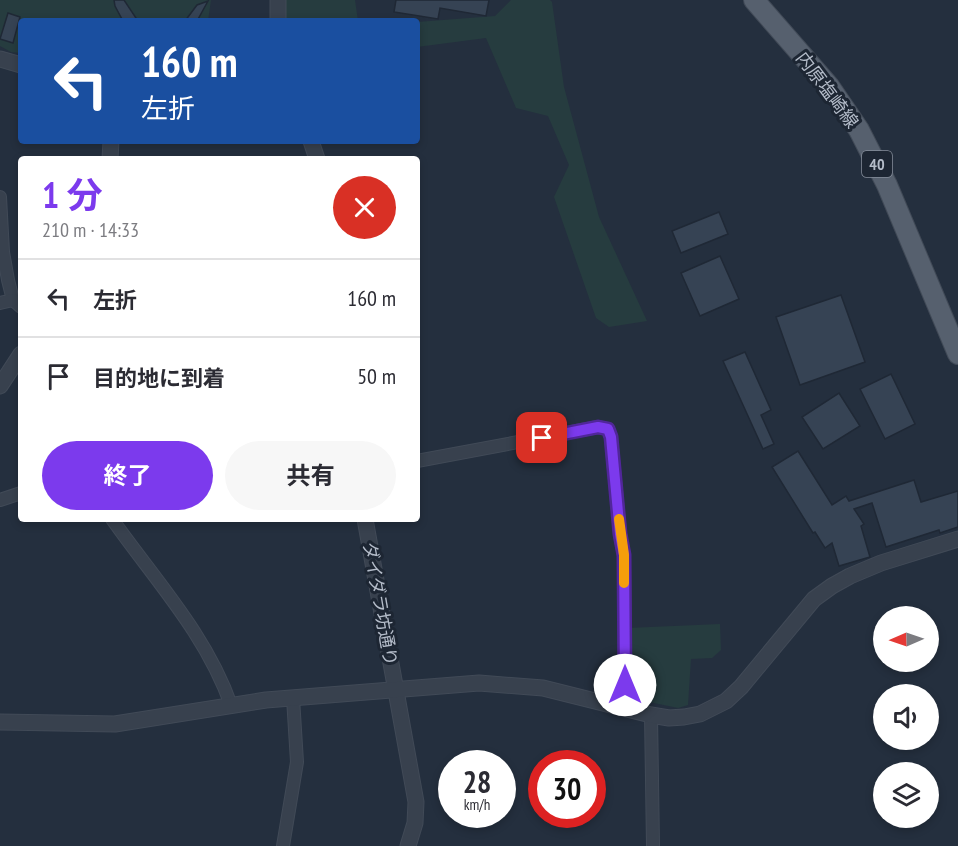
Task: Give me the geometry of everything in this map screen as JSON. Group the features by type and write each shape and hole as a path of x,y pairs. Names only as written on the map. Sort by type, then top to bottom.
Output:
{"main road":[{"name":"内原塩崎線","path":"754,0 829,86 859,130 887,185 958,354"}],"street":[{"path":"278,0 278,18"},
{"path":"0,59 18,64"},
{"path":"0,197 3,252 17,303 0,303"},
{"path":"0,386 18,359"},
{"path":"420,460 598,427 608,429 611,437 624,555 625,708"},
{"path":"0,500 18,494"},
{"path":"114,522 160,581 205,649 223,682 231,705"},
{"name":"ダイダラ坊通り","path":"366,522 416,802 415,823 408,846"},
{"path":"0,722 115,724 231,705 450,684 511,684 562,692 669,718 700,714 726,701 741,687 814,599 850,576 881,563 958,539"},
{"path":"283,846 297,762 292,698"},
{"path":"651,715 652,846"}],"green space":[{"path":"0,0 211,0 208,18 18,18 18,53 0,46"},
{"path":"286,0 355,0 358,18 286,18"},
{"path":"511,0 550,0 552,2 564,87 599,217 647,321 609,327 596,318 554,197 569,165 548,116 516,108 486,38 420,47 420,22 495,16"},
{"path":"720,624 721,650 712,658 691,659 688,705 678,708 630,698 627,628"}],"building":[{"path":"114,0 124,0 136,18 121,18"},
{"path":"396,0 489,0 486,16 440,8 438,19 394,12"},
{"path":"208,1 199,18 187,18 197,5"},
{"path":"8,13 20,17 13,43 0,39"},
{"path":"719,212 728,234 681,253 672,231"},
{"path":"720,256 739,299 700,316 681,273"},
{"path":"841,295 865,362 800,385 776,317"},
{"path":"745,352 771,410 761,415 774,444 763,449 723,361"},
{"path":"891,374 915,424 885,439 860,389"},
{"path":"839,393 860,426 823,449 802,417"},
{"path":"798,451 832,505 846,496 849,501 914,480 921,502 958,491 958,527 940,533 939,530 886,547 872,503 854,509 864,524 861,526 870,557 839,566 832,543 825,548 815,532 813,533 772,467"}],"slow traffic":[{"path":"619,519 624,555 624,583"}],"route":[{"path":"542,438 598,427 608,429 611,437 624,555 625,685"}]}
